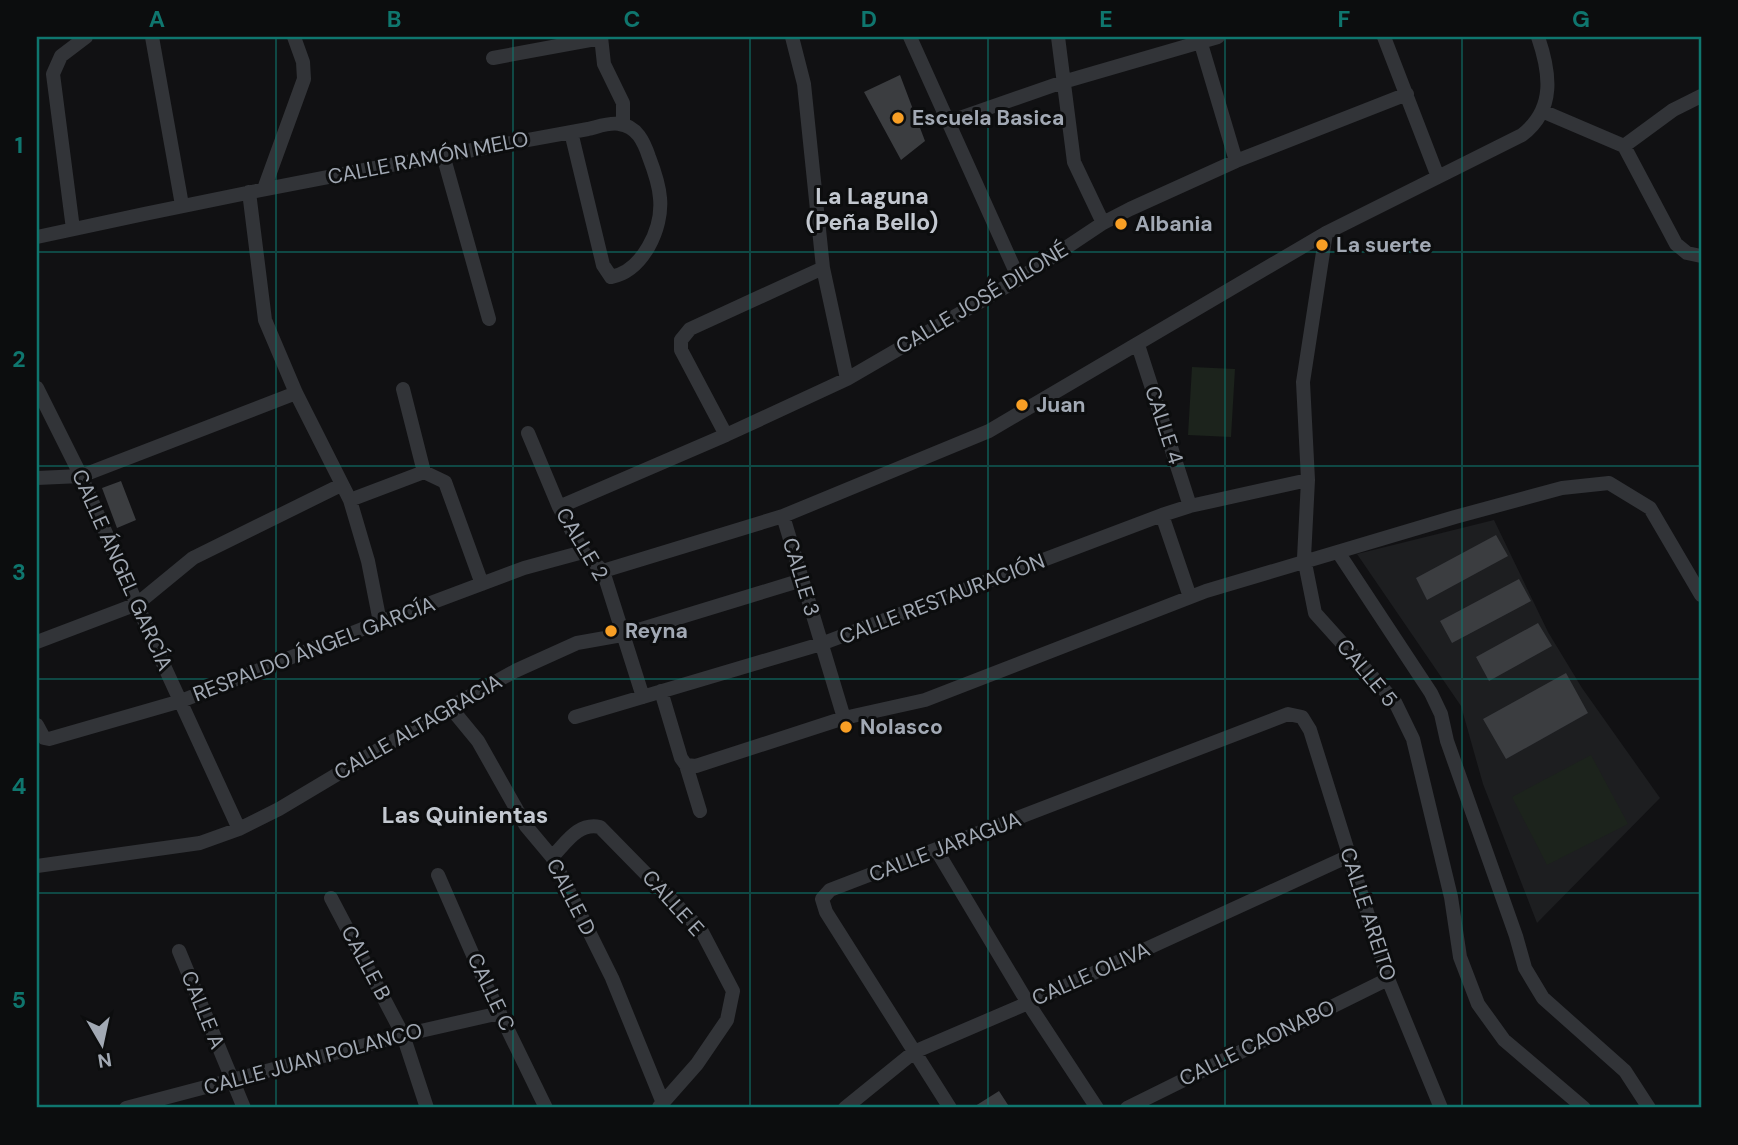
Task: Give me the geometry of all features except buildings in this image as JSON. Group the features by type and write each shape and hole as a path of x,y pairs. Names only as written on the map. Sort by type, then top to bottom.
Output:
{"street":[{"path":"73,229 53,74 61,56 86,37"},
{"path":"152,37 182,205"},
{"path":"264,189 304,79 303,62 294,37"},
{"path":"792,37 804,84 823,268 847,379"},
{"path":"910,37 1019,279"},
{"path":"1058,37 1074,162 1103,223"},
{"path":"948,122 1063,82 1200,39 1218,37"},
{"path":"1384,37 1438,177"},
{"path":"603,570 782,516 989,431 1326,233 1522,135 1534,126 1542,111 1547,90 1548,66 1538,37"},
{"path":"493,58 601,38 604,64 623,103 623,121 618,123"},
{"path":"1200,39 1237,161"},
{"name":"CALLE JOSÉ DILONÉ","path":"559,507 847,379 1019,279 1103,223 1237,161 1407,94"},
{"path":"1624,146 1673,110 1701,96"},
{"path":"1542,111 1624,146 1676,244 1687,253 1701,256"},
{"path":"571,132 603,265 611,277 620,275 643,255 659,221 661,199 657,179 643,141 634,129 618,123"},
{"name":"CALLE RAMÓN MELO","path":"37,237 182,205 618,123"},
{"path":"443,155 489,318"},
{"path":"249,192 265,320 296,393 350,500 368,561 380,621"},
{"name":"CALLE 5","path":"1326,233 1304,382 1308,480 1306,562 1315,613 1395,702 1413,739 1451,897 1460,957 1478,1004 1504,1040 1584,1108"},
{"path":"726,435 681,350 681,340 690,329 823,268"},
{"name":"CALLE 4","path":"1138,345 1190,506"},
{"name":"CALLE ÁNGEL GARCÍA","path":"37,388 81,476 239,829"},
{"path":"403,389 424,472"},
{"path":"37,478 81,476 296,393"},
{"name":"CALLE 2","path":"528,433 559,507 583,552 603,570 643,697"},
{"path":"350,500 424,472 446,482 482,584"},
{"name":"CALLE RESTAURACIÓN","path":"575,717 821,644 1162,515 1190,506 1308,480"},
{"path":"686,765 696,766 844,718 925,699 1191,597 1455,517 1562,488 1609,483 1650,508 1701,595"},
{"path":"37,642 137,604 193,558 341,485"},
{"path":"1162,515 1191,597"},
{"name":"CALLE 3","path":"782,516 844,718"},
{"name":"RESPALDO ÁNGEL GARCÍA","path":"40,731 49,739 181,701 380,621 524,568 583,552"},
{"path":"1339,552 1431,692 1441,714 1447,741 1525,968 1544,999 1625,1071 1649,1108"},
{"name":"CALLE ALTAGRACIA","path":"37,866 200,844 279,809 450,707 515,671 577,643 622,635 802,580"},
{"path":"661,691 700,811"},
{"name":"CALLE D","path":"450,707 478,741 526,826 552,857 612,978 660,1106"},
{"name":"CALLE JARAGUA","path":"950,1108 826,912 822,899 830,890 1288,714 1302,717"},
{"name":"CALLE AREITO","path":"1302,717 1310,730 1388,979 1441,1108"},
{"name":"CALLE E","path":"552,857 581,827 600,827 701,930 733,991 727,1020 697,1064 660,1106"},
{"path":"937,851 1028,1003 1097,1108"},
{"name":"CALLE OLIVA","path":"845,1108 914,1052 1028,1003 1349,856"},
{"name":"CALLE C","path":"438,875 500,1013 547,1108"},
{"name":"CALLE B","path":"331,898 403,1035 427,1108"},
{"name":"CALLE A","path":"179,951 230,1081 244,1108"},
{"name":"CALLE CAONABO","path":"1126,1108 1388,979"},
{"name":"CALLE JUAN POLANCO","path":"126,1108 403,1035 500,1013"}],"shaded area":[{"path":"1192,367 1235,369 1231,437 1188,435"},
{"path":"1494,520 1548,632 1582,688 1660,798 1537,923 1483,784 1461,706 1357,554"},
{"path":"1591,755 1628,824 1547,865 1512,797"}],"place":[{"name":"Escuela Basica","path":"898,118"},
{"name":"Albania","path":"1121,224"},
{"name":"La suerte","path":"1322,245"},
{"name":"Juan","path":"1022,405"},
{"name":"Reyna","path":"611,631"},
{"name":"Nolasco","path":"846,727"}],"district":[{"name":"La Laguna (Peña Bello)","path":"872,209"},
{"name":"Las Quinientas","path":"465,815"}]}
